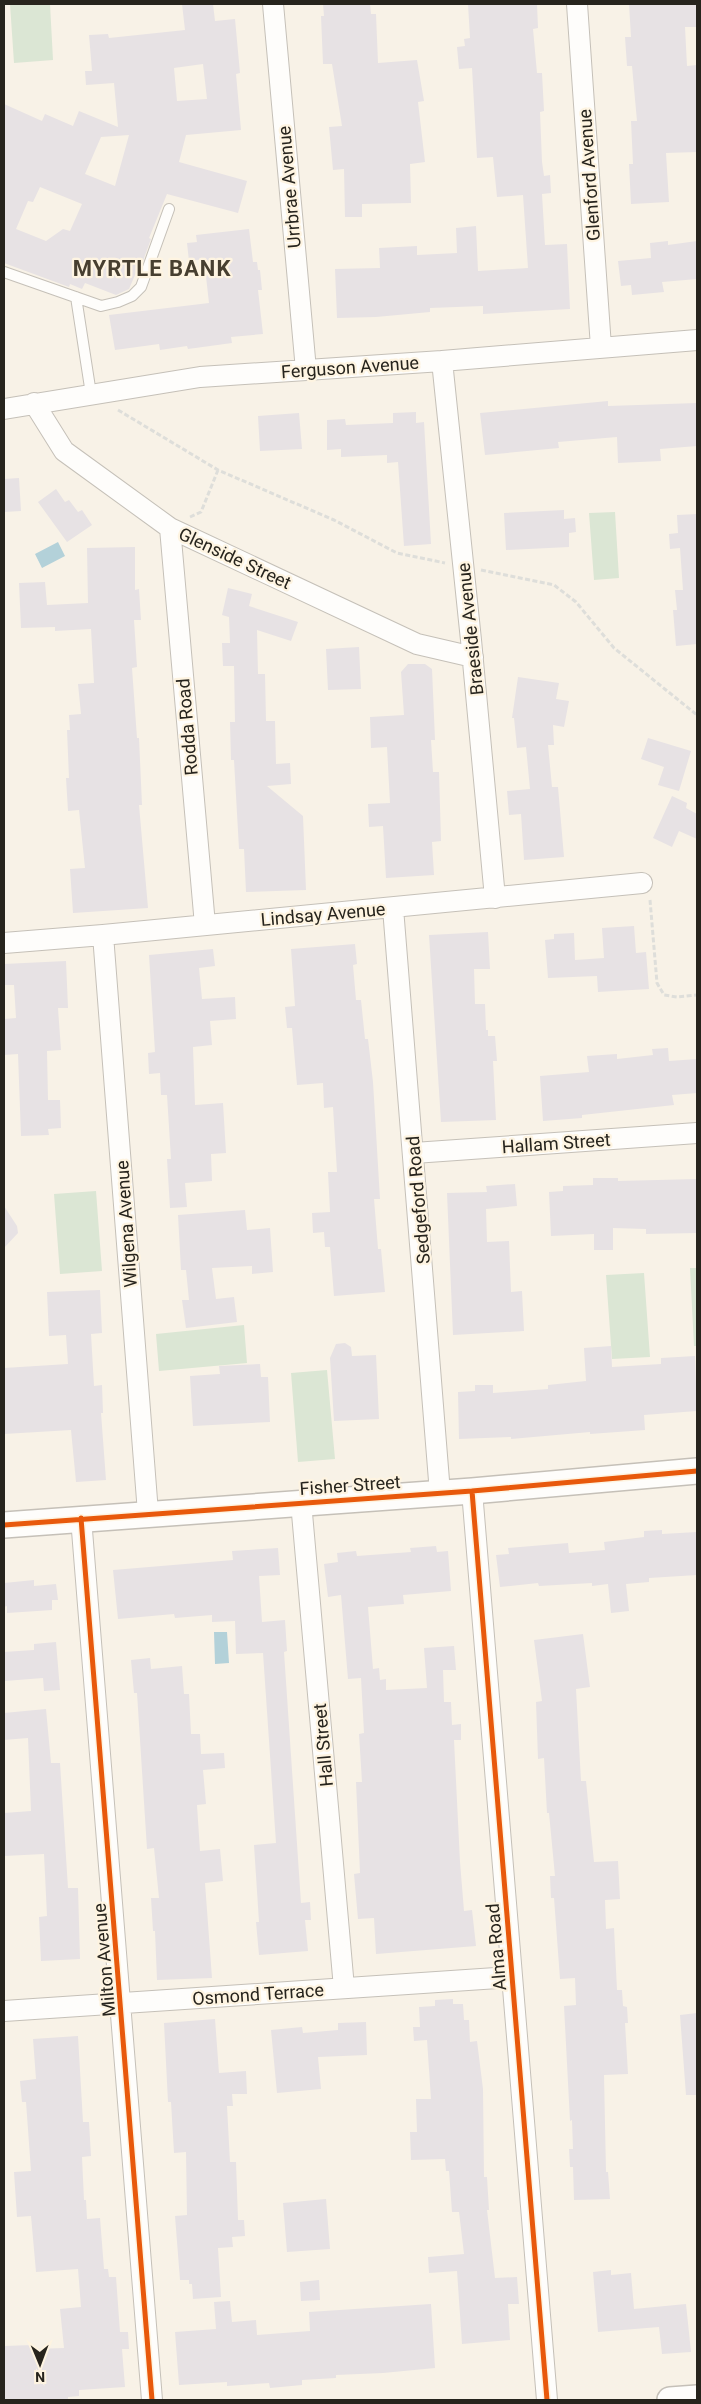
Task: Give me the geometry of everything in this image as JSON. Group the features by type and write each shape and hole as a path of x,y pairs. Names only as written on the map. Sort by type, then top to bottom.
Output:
{"street":[{"name":"Urrbrae Avenue","path":"273,4 306,370"},
{"name":"Glenford Avenue","path":"577,4 601,346"},
{"name":"Ferguson Avenue","path":"4,409 200,377 442,362 601,346 697,340"},
{"name":"Braeside Avenue","path":"442,362 473,657 494,898"},
{"name":"Glenside Street","path":"34,403 64,450 170,528 417,644 473,657"},
{"name":"Rodda Road","path":"170,528 205,926"},
{"name":"Lindsay Avenue","path":"4,943 205,926 642,883"},
{"name":"Sedgeford Road","path":"393,908 440,1493"},
{"name":"Wilgena Avenue","path":"103,935 148,1513"},
{"name":"Hallam Street","path":"414,1153 697,1133"},
{"name":"Fisher Street","path":"4,1524 472,1491 697,1471"},
{"name":"Alma Road","path":"472,1491 547,2400"},
{"name":"Hall Street","path":"301,1502 344,1988"},
{"name":"Milton Avenue","path":"81,1518 152,2400"},
{"name":"Osmond Terrace","path":"4,2011 512,1977"},
{"path":"670,2400 697,2398"}],"lane":[{"path":"4,272 101,306 118,302 132,296 142,287 169,209"},
{"path":"76,297 91,394"}],"path":[{"path":"91,394 218,470 334,520 397,553 554,585 576,602 614,648 697,715"},
{"path":"201,512 218,470"},
{"path":"642,883 650,897 657,983 664,995 677,997 697,996"}],"green space":[{"path":"10,4 50,4 53,60 14,63"},
{"path":"615,512 619,578 594,580 589,513"},
{"path":"96,1191 102,1271 60,1274 54,1194"},
{"path":"690,1268 697,1268 697,1346 694,1346"},
{"path":"644,1273 650,1357 612,1359 606,1275"},
{"path":"244,1325 247,1363 159,1371 156,1334"},
{"path":"327,1370 335,1459 298,1462 291,1373"}],"water":[{"path":"58,542 65,556 42,568 35,554"},
{"path":"214,1632 227,1632 229,1663 215,1664"}],"building":[{"path":"182,4 213,4 215,21 235,19 240,73 236,74 241,130 186,135 179,162 247,181 238,213 167,194 149,238 151,239 140,269 138,268 129,289 116,295 85,283 82,289 70,284 69,287 4,263 4,104 42,121 45,114 73,126 79,111 118,127 114,83 86,85 85,71 92,71 89,35 108,34 109,38 185,30","holes":["203,64 207,99 177,101 174,68","129,135 115,186 85,174 101,137","40,187 82,204 70,231 63,229 46,241 16,229 28,201 33,202"]},
{"path":"323,4 370,4 371,14 376,14 378,63 417,60 424,101 418,102 425,162 410,164 411,203 362,204 362,217 345,217 344,169 333,170 329,127 342,126 332,64 323,64 321,16 324,16"},
{"path":"468,4 537,4 538,28 533,29 537,73 542,73 544,111 540,112 542,162 544,176 550,175 551,193 542,194 545,245 567,244 570,309 483,314 483,306 430,308 430,312 376,317 337,318 335,269 380,268 379,248 417,246 417,255 457,253 456,228 476,226 478,271 528,268 523,195 497,197 493,157 477,158 472,68 459,69 457,47 465,46 464,39 470,38"},
{"path":"629,4 697,4 697,27 685,27 687,66 697,65 697,152 666,153 669,202 631,204 629,164 633,164 631,121 637,121 632,66 627,66 625,37 631,37"},
{"path":"249,229 253,262 257,262 258,270 260,270 262,290 258,290 263,334 231,337 232,343 188,349 187,346 160,350 159,344 115,350 109,315 209,303 204,259 189,261 187,243 197,242 196,235"},
{"path":"668,241 668,245 697,241 697,279 662,282 664,292 632,295 631,285 621,286 618,261 651,258 650,243"},
{"path":"608,401 608,406 697,403 697,446 660,449 661,461 618,463 617,437 558,442 559,448 485,455 480,413"},
{"path":"416,412 416,423 424,422 431,544 404,546 398,462 387,463 387,455 341,457 341,449 327,450 327,420 345,419 346,425 393,423 393,413"},
{"path":"299,413 302,449 260,451 258,416"},
{"path":"19,478 21,511 4,512 4,479"},
{"path":"56,489 65,502 69,500 78,512 82,510 92,525 67,542 38,502"},
{"path":"564,510 564,519 575,518 576,532 569,533 569,547 506,550 504,513"},
{"path":"697,514 697,644 676,646 673,610 677,610 675,590 683,590 680,548 670,549 669,534 678,533 677,515"},
{"path":"135,547 135,590 139,589 141,620 134,620 137,667 132,668 137,738 139,738 142,805 139,805 148,908 73,913 70,869 85,868 79,810 68,811 66,778 69,778 67,730 70,730 69,715 81,714 78,684 94,683 91,629 55,631 55,627 21,628 19,583 45,582 47,605 88,603 87,548"},
{"path":"228,588 252,594 249,606 298,622 291,641 257,630 258,674 265,674 266,721 275,721 276,764 290,763 291,784 267,786 303,816 306,890 246,892 244,849 239,849 234,760 231,760 230,722 235,722 234,666 223,666 222,643 230,643 229,617 222,615"},
{"path":"359,647 361,689 328,690 326,649"},
{"path":"408,664 425,664 432,669 435,740 431,740 433,772 439,772 441,841 432,842 434,875 386,878 383,826 369,827 368,804 390,803 387,747 371,748 370,717 404,715 401,672"},
{"path":"518,677 559,683 556,699 569,701 564,727 553,725 554,745 548,745 552,787 558,787 564,857 524,860 521,814 509,815 507,791 530,789 526,747 517,748 514,718 512,718"},
{"path":"648,738 691,751 679,791 658,785 664,767 641,759"},
{"path":"672,796 687,803 686,808 697,814 697,839 679,831 672,847 653,838"},
{"path":"634,926 636,953 646,952 649,989 598,992 597,976 548,978 545,940 554,939 554,934 574,933 575,960 604,958 602,928"},
{"path":"488,932 490,969 474,969 475,1004 485,1004 486,1030 488,1030 488,1036 495,1036 497,1061 493,1061 496,1120 441,1122 429,935"},
{"path":"355,944 357,964 353,965 356,1000 361,1000 365,1039 368,1039 373,1082 380,1199 374,1199 378,1249 381,1249 385,1292 334,1296 330,1247 325,1247 324,1232 313,1233 312,1213 330,1212 328,1172 337,1172 333,1107 324,1108 323,1083 297,1085 292,1028 287,1028 285,1007 295,1006 291,949"},
{"path":"213,949 215,966 199,968 202,999 235,997 236,1019 210,1021 212,1045 193,1047 195,1105 223,1103 226,1153 211,1154 212,1181 185,1183 187,1207 170,1208 167,1159 171,1159 167,1095 161,1095 160,1073 149,1074 148,1053 155,1052 149,955"},
{"path":"66,961 68,1008 58,1008 61,1050 47,1051 48,1100 60,1100 61,1128 48,1129 49,1135 21,1136 18,1054 4,1055 4,1019 16,1018 14,985 4,985 4,964"},
{"path":"668,1048 669,1061 697,1059 697,1093 672,1095 674,1105 582,1115 582,1118 543,1121 540,1076 589,1072 587,1056 617,1054 617,1059 653,1055 652,1049"},
{"path":"593,1178 618,1178 618,1181 697,1179 697,1233 646,1234 646,1229 613,1228 613,1250 594,1250 594,1234 551,1236 549,1192 563,1191 563,1186 593,1185"},
{"path":"515,1184 517,1206 486,1209 487,1242 509,1241 511,1292 522,1291 524,1331 453,1335 447,1193 487,1192 486,1186"},
{"path":"4,1206 17,1226 18,1233 4,1248"},
{"path":"245,1210 247,1230 270,1228 273,1272 252,1274 252,1266 212,1268 216,1299 234,1297 237,1322 186,1328 182,1300 189,1300 186,1270 181,1270 178,1215"},
{"path":"100,1290 102,1333 91,1334 94,1386 102,1385 103,1413 101,1413 106,1480 76,1482 71,1430 4,1434 4,1368 68,1364 66,1335 49,1336 47,1292"},
{"path":"345,1343 351,1347 352,1356 376,1355 379,1419 334,1421 330,1358 336,1344"},
{"path":"611,1346 612,1367 661,1364 661,1358 695,1356 697,1411 644,1415 645,1430 590,1434 590,1432 511,1439 511,1437 459,1439 458,1392 475,1391 475,1385 493,1385 493,1393 548,1389 548,1385 586,1381 584,1348"},
{"path":"260,1364 261,1377 268,1377 270,1422 193,1426 190,1376 220,1374 219,1366"},
{"path":"662,1530 662,1534 697,1532 697,1575 649,1578 649,1582 626,1584 629,1611 611,1613 608,1584 592,1586 592,1583 539,1586 538,1583 500,1587 496,1555 509,1554 508,1548 568,1543 569,1553 605,1550 604,1542 644,1537 644,1531"},
{"path":"436,1546 437,1552 448,1551 451,1591 403,1595 404,1604 368,1607 373,1669 379,1668 380,1680 386,1679 386,1690 427,1688 424,1648 454,1646 456,1670 443,1670 444,1702 451,1702 452,1725 461,1724 461,1740 454,1740 460,1862 464,1911 472,1910 476,1946 376,1954 374,1918 358,1919 354,1874 360,1873 356,1782 362,1782 359,1734 364,1733 361,1678 348,1679 341,1595 328,1597 324,1564 338,1562 337,1553 356,1551 357,1556 411,1552 410,1548"},
{"path":"278,1548 280,1575 259,1576 262,1622 285,1620 287,1651 284,1652 301,1903 310,1902 311,1920 305,1920 308,1951 259,1955 254,1845 276,1843 263,1653 236,1654 235,1621 212,1622 212,1615 175,1618 174,1614 118,1619 113,1570 233,1560 232,1551"},
{"path":"34,1580 34,1586 56,1584 58,1600 52,1600 52,1610 7,1613 7,1606 4,1607 4,1583"},
{"path":"583,1634 590,1687 576,1689 581,1781 586,1781 594,1862 618,1861 620,1899 605,1900 606,1929 614,1928 617,1990 622,1990 623,2006 627,2007 628,2023 625,2023 628,2074 604,2075 606,2172 608,2172 610,2199 574,2200 573,2167 570,2167 569,2149 573,2149 572,2120 570,2121 564,2006 576,2005 575,1978 560,1979 554,1898 551,1898 550,1876 555,1876 549,1813 547,1813 544,1758 538,1759 536,1702 542,1701 534,1640"},
{"path":"56,1642 60,1690 44,1691 43,1678 5,1681 4,1652 34,1650 34,1644"},
{"path":"150,1658 151,1669 182,1666 184,1694 189,1694 191,1734 200,1734 201,1754 224,1753 225,1768 203,1770 206,1804 197,1805 200,1851 220,1849 223,1881 205,1883 212,1978 157,1980 155,1931 153,1931 151,1898 159,1898 154,1848 147,1849 137,1693 134,1693 131,1660"},
{"path":"46,1709 51,1763 60,1763 68,1888 78,1888 80,1959 41,1961 39,1917 47,1916 44,1854 4,1856 4,1813 31,1811 28,1738 4,1740 4,1713"},
{"path":"453,1999 453,2004 463,2004 464,2020 469,2020 470,2042 477,2041 483,2089 484,2177 487,2177 489,2210 487,2210 495,2278 517,2277 519,2304 508,2304 510,2340 462,2344 457,2271 429,2273 428,2257 464,2254 459,2212 452,2212 449,2171 446,2171 445,2159 411,2160 410,2132 417,2132 416,2099 431,2099 427,2040 414,2041 413,2027 420,2027 419,2007 435,2006 435,2000"},
{"path":"697,2013 697,2095 686,2095 680,2015"},
{"path":"215,2019 219,2073 246,2071 247,2094 232,2094 233,2106 227,2106 230,2162 236,2162 238,2220 244,2220 245,2236 232,2237 233,2247 218,2248 221,2297 193,2299 192,2284 189,2284 189,2280 180,2280 175,2216 187,2215 186,2152 174,2153 171,2102 168,2102 164,2023"},
{"path":"366,2022 367,2055 318,2057 321,2089 277,2093 271,2030 302,2027 303,2033 338,2030 338,2023"},
{"path":"78,2036 83,2122 89,2122 91,2156 82,2157 84,2200 86,2200 87,2219 100,2218 104,2269 108,2269 109,2277 116,2277 120,2332 128,2332 129,2349 122,2349 125,2387 79,2390 79,2396 68,2397 68,2400 4,2400 4,2346 33,2345 33,2349 64,2348 60,2309 81,2307 78,2269 36,2272 31,2216 17,2217 14,2172 31,2171 26,2102 22,2102 20,2081 36,2079 33,2039"},
{"path":"326,2199 330,2249 287,2252 283,2203"},
{"path":"611,2270 611,2275 631,2273 634,2309 686,2304 691,2352 662,2354 659,2327 598,2332 593,2272"},
{"path":"319,2280 320,2300 301,2301 300,2282"},
{"path":"230,2301 232,2322 256,2320 257,2335 310,2331 309,2312 431,2304 435,2368 336,2375 336,2378 302,2380 302,2385 270,2388 269,2383 227,2386 227,2382 179,2385 175,2332 216,2329 214,2302"}],"cycle path":[{"path":"4,1525 472,1491 697,1471"},
{"path":"472,1491 547,2400"},
{"path":"81,1518 152,2400"}],"district":[{"name":"MYRTLE BANK","path":"152,268"}]}
